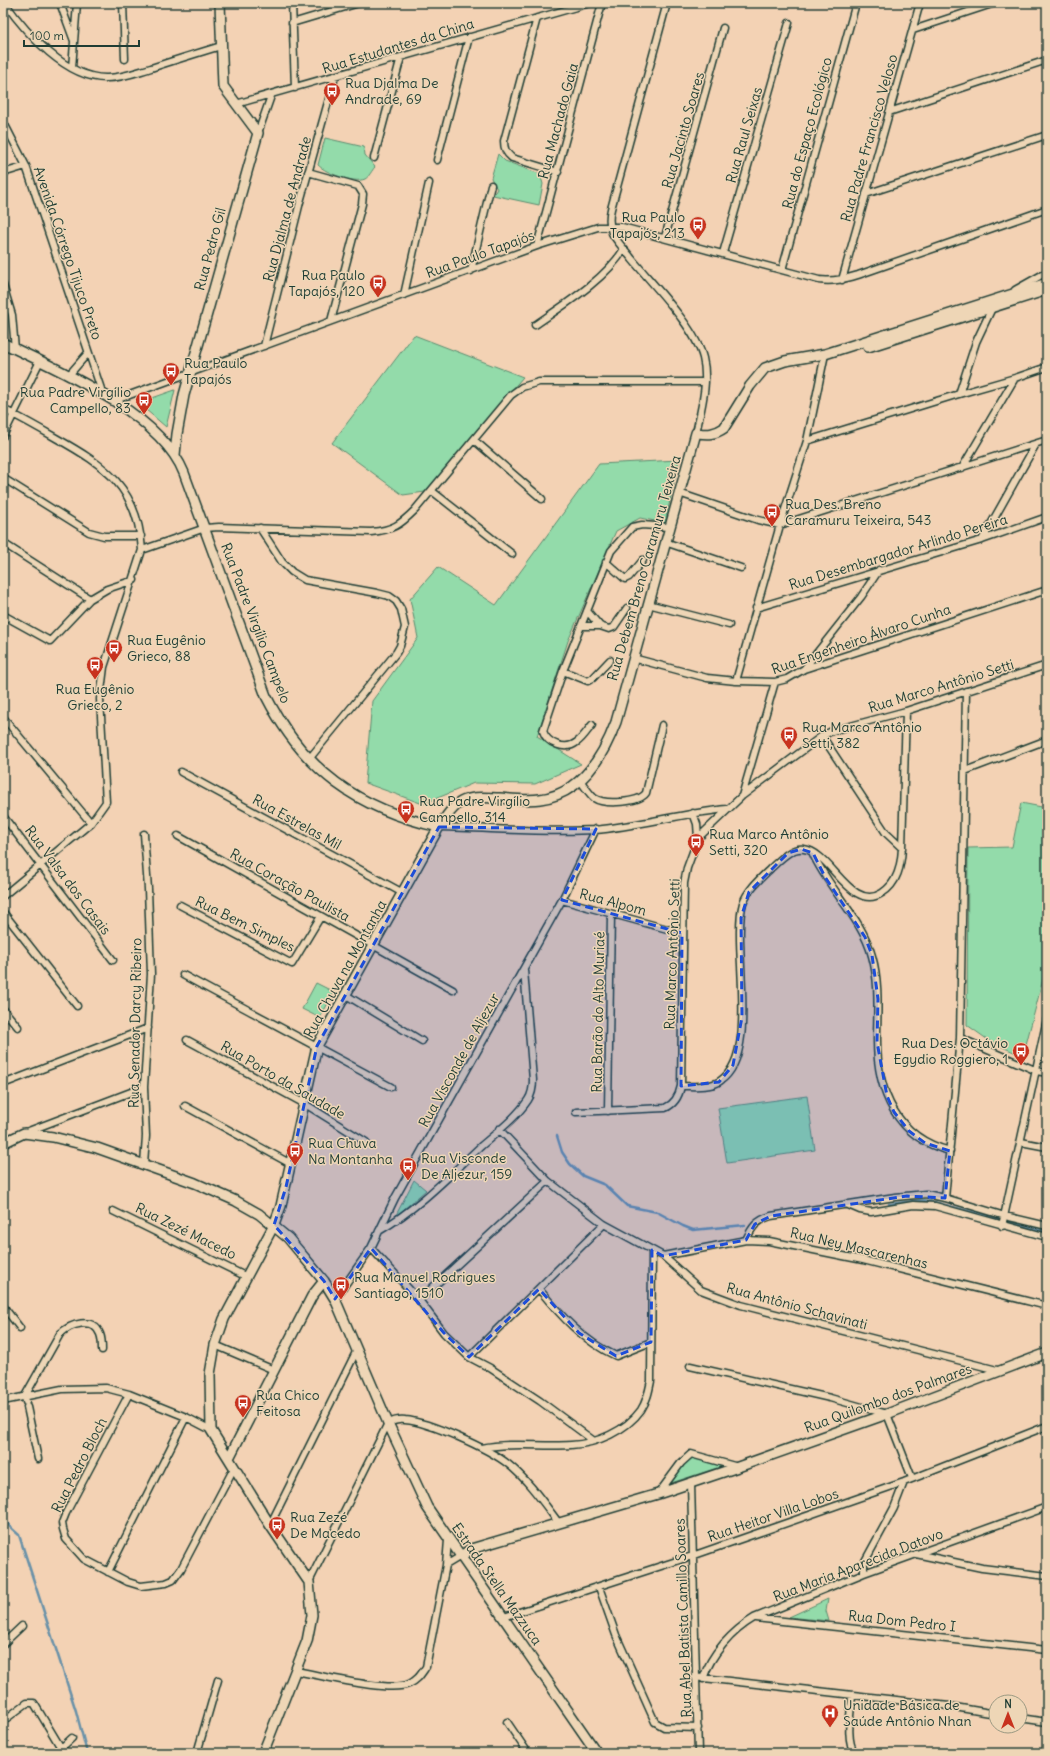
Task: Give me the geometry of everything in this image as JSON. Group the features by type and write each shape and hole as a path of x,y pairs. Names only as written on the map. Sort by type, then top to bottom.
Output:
{"street":[{"path":"5,3 20,24 40,45 72,68 88,76 107,78 128,75 221,46"},
{"path":"60,3 75,43"},
{"path":"72,68 77,3"},
{"path":"123,3 125,59"},
{"path":"220,3 222,82 236,104 258,133"},
{"path":"292,3 295,88"},
{"path":"292,23 359,3"},
{"name":"Rua Estudantes da China","path":"236,104 271,96 537,18 575,5 590,3"},
{"name":"Rua Machado Gaia","path":"537,246 602,3"},
{"path":"610,225 611,209 667,3"},
{"name":"Rua do Espaço Ecológico","path":"782,270 856,3"},
{"name":"Rua Padre Francisco Veloso","path":"842,280 920,3"},
{"path":"913,30 995,3"},
{"path":"537,18 506,133 504,148 506,154 512,158 558,172"},
{"name":"Rua Raul Seixas","path":"723,253 789,24"},
{"name":"Rua Jacinto Soares","path":"665,237 723,28"},
{"path":"437,160 469,37"},
{"path":"374,158 401,57"},
{"path":"889,112 1047,60"},
{"name":"Rua Djalma de Andrade","path":"264,346 308,172 335,77"},
{"name":"Rua Pedro Gil","path":"175,455 180,416 191,373 258,133 271,96"},
{"name":"Avenida Córrego Tijuco Preto","path":"3,121 26,166 103,395"},
{"path":"866,194 1047,135"},
{"path":"3,173 26,166"},
{"path":"308,172 358,186 363,194 362,204 331,321"},
{"path":"404,295 429,183"},
{"path":"471,271 491,185"},
{"name":"Rua Paulo Tapajós","path":"113,401 584,230 610,225 665,237 825,281 842,280 1047,209"},
{"name":"Rua Debem Breno Caramuru Teixeira","path":"439,827 452,809 466,800 475,798 539,799 562,793 580,780 592,768 607,746 616,722 668,527 696,433 704,382 703,360 695,338 624,249 613,234 610,225"},
{"path":"535,325 588,287 624,249"},
{"path":"959,394 976,342 992,308 1000,298 1047,272"},
{"path":"824,358 1047,283"},
{"path":"3,285 12,315 15,349"},
{"path":"696,433 709,435 718,433 724,428 750,386 765,368 785,361 809,357 824,358 1047,290"},
{"path":"3,343 103,395"},
{"path":"68,376 88,353"},
{"path":"736,681 780,525 807,441 824,358"},
{"path":"3,436 40,362"},
{"path":"807,441 1015,378 1047,366"},
{"path":"962,468 1015,378"},
{"path":"142,550 205,528 219,527 371,532 388,530 401,524 432,491 511,395 522,387 539,382 704,382"},
{"name":"Rua Padre Virgílio Campelo","path":"103,395 130,411 152,429 175,455 184,473 205,528 266,696 276,715 296,746 328,776 356,796 374,806 399,816 439,827 573,831 596,829 692,813 727,809"},
{"path":"3,409 88,456 105,469 119,484 131,506 141,536 142,550 134,580 104,666 101,682 100,699 107,796 105,806 91,823 3,896"},
{"path":"474,440 542,499"},
{"path":"679,493 758,520 780,525 1047,440"},
{"path":"982,540 1036,444"},
{"path":"3,478 95,534 141,536"},
{"path":"432,491 512,554"},
{"name":"Rua Desembargador Arlindo Pereira","path":"756,608 982,540 1047,517"},
{"path":"592,726 577,742 568,746 557,745 549,741 544,735 545,722 563,671 611,551 632,527 642,525 668,527"},
{"path":"260,528 282,562 292,572 305,580 389,596 396,601 404,617 405,627 403,638 396,653 309,759"},
{"path":"665,542 741,568"},
{"path":"3,543 90,599"},
{"path":"606,562 625,579 628,578 643,560"},
{"path":"804,669 861,597 879,570"},
{"path":"3,615 50,641 90,599 107,589 134,580"},
{"name":"Rua Engenheiro Álvaro Cunha","path":"633,658 707,678 736,681 775,682 787,678 804,669 1047,590"},
{"path":"648,604 730,625"},
{"path":"587,611 600,626 606,629 614,628 627,608"},
{"path":"581,626 600,626"},
{"path":"563,671 588,681 593,678 610,660"},
{"name":"Rua Marco Antônio Setti","path":"576,1112 665,1108 671,1106 676,1100 681,1086 682,933 684,883 687,868 698,838 727,809 822,736 842,728 906,711 1047,665"},
{"path":"742,796 775,682"},
{"path":"945,1198 960,1038 966,691"},
{"path":"681,1086 702,1086 719,1082 726,1076 733,1065 739,1044 742,1017 741,940 744,903 749,892 780,859 796,850 805,849 813,853 856,892 868,897 882,894 894,882 900,869 902,848 906,711"},
{"path":"3,717 91,823"},
{"path":"580,780 595,798 607,802 640,799 646,793 662,725"},
{"path":"822,736 886,833 902,848"},
{"path":"965,771 1047,740"},
{"name":"Rua Estrelas Mil","path":"181,772 403,893"},
{"path":"692,813 697,824 698,838"},
{"name":"Rua Valsa dos Casais","path":"3,816 42,865 113,960"},
{"name":"Rua Chuva na Montanha","path":"274,1225 281,1206 317,1046 439,827"},
{"name":"Rua Visconde de Aljezur","path":"335,1299 371,1248 398,1192 562,900 596,829"},
{"name":"Rua Senador Darcy Ribeiro","path":"144,834 148,889 151,974 144,1086 146,1136 144,1164"},
{"name":"Rua Coração Paulista","path":"178,836 453,990"},
{"path":"813,853 825,877 865,937 872,955 877,975 878,1055 881,1076 889,1101 903,1124 918,1137 934,1147 950,1151"},
{"name":"Rua Alpom","path":"562,900 682,933"},
{"name":"Rua Bem Simples","path":"180,905 292,964 321,916"},
{"path":"3,912 77,1006"},
{"name":"Rua Barão do Alto Muriaé","path":"608,1111 611,914"},
{"path":"379,1231 401,1218 416,1206 528,1100 532,1090 533,1080 524,970"},
{"path":"183,975 391,1087"},
{"path":"346,995 422,1041"},
{"path":"3,1009 18,1027"},
{"path":"1004,1221 1047,1019"},
{"path":"3,1084 148,1028"},
{"path":"960,1038 1047,1074"},
{"name":"Rua Porto da Saudade","path":"187,1040 305,1104 366,1142"},
{"path":"3,1143 24,1133 144,1086"},
{"path":"185,1106 291,1164"},
{"name":"Rua Antônio Schavinati","path":"499,1129 548,1181 604,1224 663,1256 700,1290 715,1297 741,1305 1003,1371"},
{"name":"Estrada Stella Mazzuca","path":"24,1133 53,1137 97,1148 144,1164 236,1201 259,1214 288,1238 324,1281 335,1299 356,1352 427,1507 448,1540 504,1617 597,1753"},
{"path":"1021,1142 1047,1147"},
{"path":"419,1300 548,1181"},
{"path":"746,1240 752,1228 764,1218 846,1204 926,1194 945,1198 1047,1237"},
{"path":"846,1204 860,1210 872,1212 914,1205 935,1206 1004,1221 1047,1226"},
{"name":"Rua Zezé Macedo","path":"113,1211 247,1277"},
{"path":"468,1357 604,1224"},
{"name":"Rua Zezé Macedo","path":"211,1430 210,1374 215,1345 224,1319 274,1225"},
{"name":"Rua Ney Mascarenhas","path":"663,1256 746,1240 769,1240 1047,1306"},
{"path":"371,1248 419,1300 444,1333 468,1357 490,1368 540,1401 594,1441"},
{"path":"482,1448 498,1445 570,1445 594,1441 611,1434 626,1425 641,1410 648,1396 651,1381 652,1250"},
{"path":"229,1458 312,1296 324,1281"},
{"path":"539,1289 579,1333 611,1354 616,1356 651,1342"},
{"path":"3,1306 20,1328"},
{"path":"38,1459 26,1401 60,1334 65,1328 72,1325 90,1324 95,1327 101,1337 102,1350"},
{"path":"215,1345 274,1370"},
{"path":"270,1524 356,1352"},
{"name":"Rua Quilombo dos Palmares","path":"460,1556 471,1549 558,1522 658,1494 738,1467 887,1414 1047,1353"},
{"path":"690,1366 830,1398 887,1414 912,1478"},
{"path":"3,1401 26,1401 62,1388 106,1388 129,1394 186,1417 211,1430 270,1524 309,1582 312,1615 302,1658 295,1671 263,1753"},
{"name":"Rua Pedro Bloch","path":"129,1394 80,1484 62,1523 66,1539 84,1559 128,1582 141,1586 152,1586 173,1580 181,1569 234,1468"},
{"path":"108,1572 186,1417"},
{"path":"309,1582 388,1423 402,1420 411,1421 482,1448 509,1465 538,1496 558,1522"},
{"name":"Rua Heitor Villa Lobos","path":"504,1617 692,1556 904,1482 1047,1426"},
{"path":"658,1494 682,1463 692,1454 738,1467"},
{"path":"864,1573 864,1563 894,1508 904,1482"},
{"name":"Rua Abel Batista Camillo Soares","path":"691,1483 698,1753"},
{"name":"Rua Maria Aparecida Datovo","path":"703,1679 715,1655 744,1624 754,1618 864,1573 1047,1507"},
{"path":"295,1671 384,1686 409,1684 419,1678 426,1667 446,1565 448,1540"},
{"path":"916,1554 982,1568 1047,1576"},
{"path":"446,1565 460,1556"},
{"path":"599,1586 616,1635 656,1722 664,1727 698,1728"},
{"name":"Rua Dom Pedro I","path":"754,1618 1047,1650"},
{"path":"3,1644 22,1626"},
{"path":"695,1677 949,1706 988,1713"},
{"path":"197,1753 218,1680"},
{"path":"852,1696 850,1744 855,1753"},
{"path":"3,1721 27,1703 36,1705 61,1748"},
{"path":"1028,1719 1047,1722"},
{"path":"506,1722 528,1753"},
{"path":"56,1753 72,1738"}],"highlighted area":[{"path":"439,827 596,829 562,900 682,933 681,1086 719,1082 733,1065 742,1017 741,918 749,892 788,853 801,849 813,853 825,877 865,937 872,955 878,999 877,1042 887,1096 894,1112 909,1131 925,1143 950,1151 945,1198 907,1196 771,1216 755,1224 746,1240 663,1256 652,1250 651,1342 616,1356 579,1333 539,1289 469,1357 444,1333 371,1248 335,1299 324,1281 274,1225 286,1187 317,1046"}],"green space":[{"path":"325,138 364,147 365,155 375,167 365,179 360,180 347,179 327,171 318,165"},
{"path":"498,154 505,161 540,174 543,184 539,205 493,195 497,189 491,178"},
{"path":"414,335 523,377 425,492 403,495 332,443"},
{"path":"175,390 166,427 138,403"},
{"path":"679,460 665,523 640,518 616,531 568,641 537,736 581,764 535,784 474,783 423,804 365,783 372,701 418,638 410,599 438,567 496,605 599,464"},
{"path":"1021,803 1047,808 1047,964 1023,1056 991,1042 967,1025 968,848 1012,847"},
{"path":"316,983 334,992 320,1018 302,1009"},
{"path":"807,1096 815,1150 727,1163 718,1108"},
{"path":"414,1180 426,1190 395,1217"},
{"path":"692,1457 726,1465 668,1484 689,1459"},
{"path":"828,1599 826,1611 829,1621 789,1617"}],"waterway":[{"path":"557,1136 562,1152 570,1164 583,1176 605,1185 627,1206 657,1212 693,1230 745,1225"},
{"path":"889,1204 922,1200 934,1202 1047,1232"},
{"path":"3,1514 10,1527 19,1535 76,1711 87,1753"}],"place":[{"name":"Rua Djalma De Andrade, 69","path":"332,106"},
{"name":"Rua Paulo Tapajós, 213","path":"698,240"},
{"name":"Rua Paulo Tapajós, 120","path":"378,298"},
{"name":"Rua Paulo Tapajós","path":"171,386"},
{"name":"Rua Padre Virgílio Campello, 83","path":"144,415"},
{"name":"Rua Des. Breno Caramuru Teixeira, 543","path":"772,527"},
{"name":"Rua Eugênio Grieco, 88","path":"114,663"},
{"name":"Rua Eugênio Grieco, 2","path":"95,680"},
{"name":"Rua Marco Antônio Setti, 382","path":"789,750"},
{"name":"Rua Padre Virgílio Campello, 314","path":"406,824"},
{"name":"Rua Marco Antônio Setti, 320","path":"696,857"},
{"name":"Rua Des. Octávio Egydio Roggiero, 1","path":"1021,1066"},
{"name":"Rua Chuva Na Montanha","path":"295,1166"},
{"name":"Rua Visconde De Aljezur, 159","path":"408,1181"},
{"name":"Rua Manuel Rodrigues Santiago, 1510","path":"341,1300"},
{"name":"Rua Chico Feitosa","path":"243,1418"},
{"name":"Rua Zezé De Macedo","path":"277,1540"},
{"name":"Unidade Básica de Saúde Antônio Nhan","path":"830,1728"}]}
